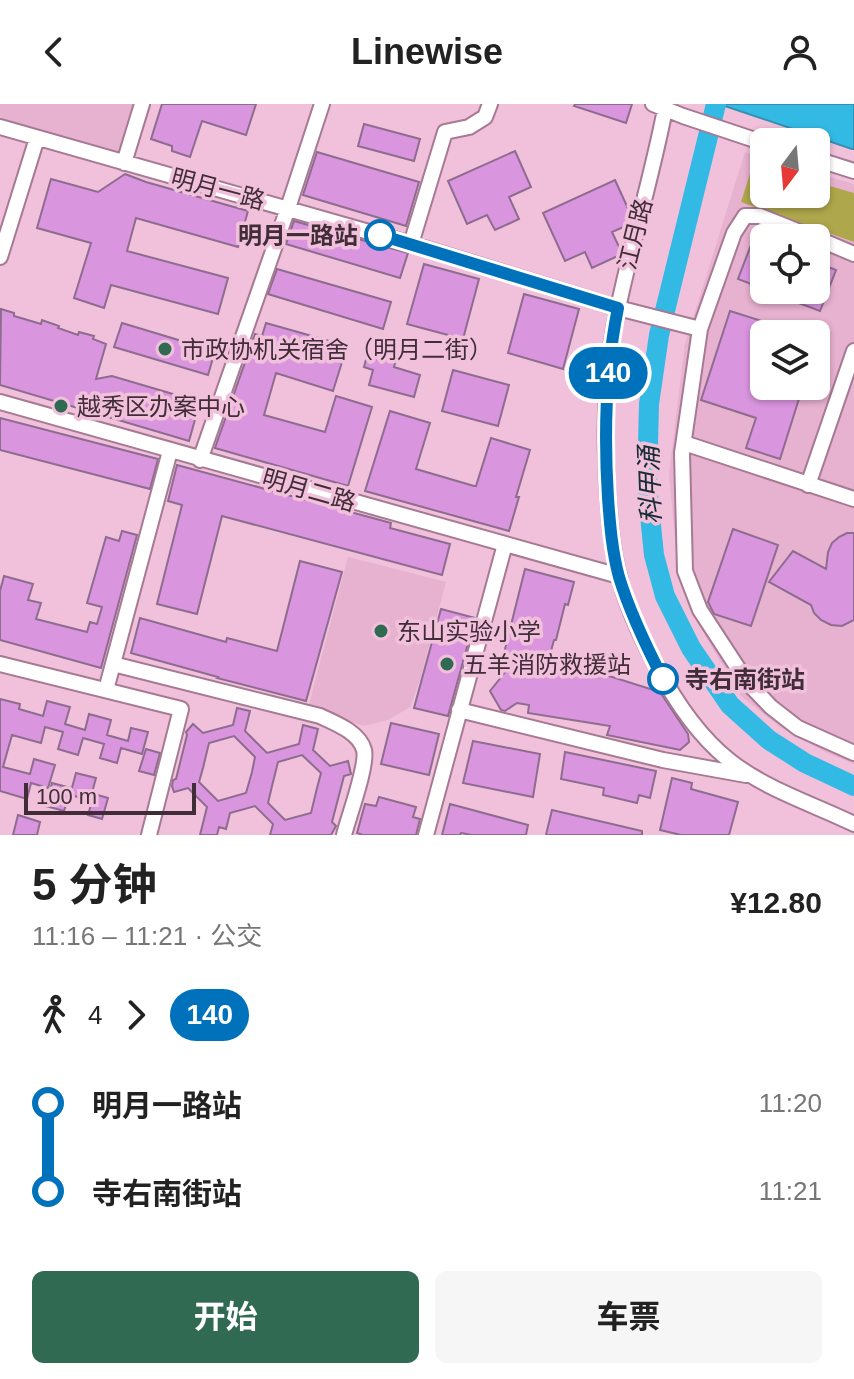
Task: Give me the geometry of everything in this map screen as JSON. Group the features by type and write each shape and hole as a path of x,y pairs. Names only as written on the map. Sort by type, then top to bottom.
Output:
{"street":[{"path":"124,163 142,104"},
{"path":"200,460 322,104"},
{"path":"411,244 445,132 469,127 485,117 490,104"},
{"name":"江月路","path":"750,139 659,106 610,354 606,431 611,530 619,576 645,644 680,706 713,747 751,776 854,824"},
{"name":"明月一路","path":"0,127 411,244 618,308 700,329"},
{"path":"0,257 37,138"},
{"path":"830,163 854,171"},
{"path":"780,224 760,216 745,216 734,233 700,329 682,453 685,571 700,610 747,682 771,707 798,728 854,753"},
{"path":"830,244 854,254"},
{"path":"808,485 854,351"},
{"name":"明月二路","path":"0,402 619,576"},
{"path":"684,443 854,499"},
{"path":"106,690 170,451"},
{"path":"426,835 505,544"},
{"path":"0,664 181,709 149,835"},
{"path":"113,664 320,716 343,727 358,739 364,749 364,762 344,835"},
{"path":"459,710 663,760 751,776"}],"shaded area":[{"path":"0,104 134,104 120,152 0,118"},
{"path":"745,152 750,154 750,208 830,208 830,177 854,184 854,764 780,727 741,696 707,639 678,573 669,474 685,344"},
{"path":"750,174 750,205 741,202"},
{"path":"830,186 854,193 854,242 830,234 830,224 803,224 758,208 830,208"},
{"name":"东山实验小学","path":"348,557 446,582 410,707 388,720 364,726 308,708"}],"water":[{"path":"719,104 854,104 854,149 830,142 830,128 790,128"}],"building":[{"path":"162,104 256,104 246,135 202,121 190,157 172,151 172,146 151,139"},
{"path":"575,104 632,104 626,123"},
{"path":"364,124 420,139 414,161 358,146"},
{"path":"515,151 531,187 509,197 519,219 495,230 487,215 467,224 448,181"},
{"path":"317,152 419,182 406,226 303,195"},
{"path":"125,174 248,211 238,247 136,218 127,251 228,278 218,314 111,285 104,308 74,298 91,243 37,228 51,179 98,192"},
{"path":"615,180 630,213 628,225 612,232 620,255 592,268 585,252 565,261 543,213"},
{"path":"294,221 408,253 400,278 286,244"},
{"path":"750,248 750,284 738,279"},
{"path":"424,264 479,279 463,339 407,324"},
{"path":"830,268 836,270 830,285"},
{"path":"277,269 391,302 383,329 268,294"},
{"path":"524,294 579,309 563,369 508,353"},
{"path":"801,304 823,304 820,311"},
{"path":"1,309 41,324 42,320 78,335 79,332 94,336 93,339 106,344 96,379 112,376 200,402 189,441 0,385"},
{"path":"730,311 758,320 750,320 750,400 799,400 780,459 746,448 756,418 701,400"},
{"name":"市政协机关宿舍（明月二街）","path":"122,323 215,351 208,375 114,347"},
{"path":"266,323 347,346 333,391 276,373 264,415 325,432 336,396 372,407 348,486 215,448 255,334 262,336"},
{"path":"385,353 397,356 394,367 420,375 414,397 369,385 373,370 364,367 367,356 382,361"},
{"path":"453,370 509,385 498,426 442,411"},
{"path":"390,411 430,423 416,469 474,486 491,438 530,450 509,531 365,491"},
{"path":"0,418 158,459 150,489 0,450"},
{"path":"177,465 391,523 390,528 450,544 442,575 222,516 197,614 157,604 182,505 168,501"},
{"path":"733,529 778,545 751,626 714,614 708,602"},
{"path":"122,531 137,535 101,668 0,640 0,591 4,576 33,584 28,600 41,603 36,619 87,632 90,622 97,624 102,607 87,603 106,537 119,541"},
{"path":"847,533 854,533 854,620 842,626 831,625 814,613 811,605 769,582 793,551 826,569 832,543"},
{"path":"300,561 342,572 306,701 131,653 140,618 226,642 227,638 277,651"},
{"path":"525,569 574,582 547,666 606,675 660,692 688,734 689,742 680,750 607,735 610,726 528,713 529,705 517,703 505,711 501,710 490,691 506,671 500,669"},
{"name":"五羊消防救援站","path":"441,609 475,618 448,716 414,708"},
{"path":"0,699 20,704 19,709 43,716 47,701 70,707 65,724 85,730 89,714 111,720 107,735 128,741 131,728 148,732 142,754 121,748 117,763 100,758 104,744 83,738 78,755 58,749 63,732 45,727 41,743 12,735 3,767 30,774 34,759 55,765 48,788 31,783 27,799 0,791"},
{"path":"237,708 250,711 245,731 267,753 299,744 303,725 318,729 313,750 330,766 348,761 351,774 344,776 332,822 336,826 331,835 270,835 273,824 255,806 230,813 226,829 219,827 217,835 200,835 207,807 188,788 174,792 172,786 186,732 193,724 203,733 233,725","holes":["234,736 255,757 252,772 246,793 218,801 199,782 209,743","302,755 321,773 311,813 285,820 268,803 278,762"]},
{"path":"391,723 439,734 429,775 381,764"},
{"path":"473,741 540,754 533,797 463,783"},
{"path":"146,749 160,753 154,775 139,771"},
{"path":"565,752 656,771 650,798 639,795 637,803 603,795 604,788 561,779"},
{"path":"76,773 96,778 90,800 70,795"},
{"path":"672,778 692,783 691,789 738,802 729,835 681,835 660,830"},
{"path":"52,783 71,788 64,811 46,806"},
{"path":"94,794 108,798 102,819 88,815"},
{"path":"379,797 416,807 413,817 420,819 416,835 357,833 365,804 376,806"},
{"path":"450,804 528,825 526,835 442,835"},
{"path":"552,810 642,831 642,835 546,835"},
{"path":"18,815 40,822 37,835 13,835"}],"waterway":[{"name":"科甲涌","path":"716,104 659,335 649,404 647,486 654,555 665,596 691,648 730,705 769,740 805,763 854,786"}],"bus line":[{"name":"140","path":"380,235 618,308 606,400 611,530 624,593 663,679"}],"place":[{"name":"明月一路站","path":"380,235"},
{"name":"市政协机关宿舍（明月二街）","path":"165,349"},
{"name":"越秀区办案中心","path":"61,406"},
{"name":"东山实验小学","path":"381,631"},
{"name":"五羊消防救援站","path":"447,664"},
{"name":"寺右南街站","path":"663,679"}]}
